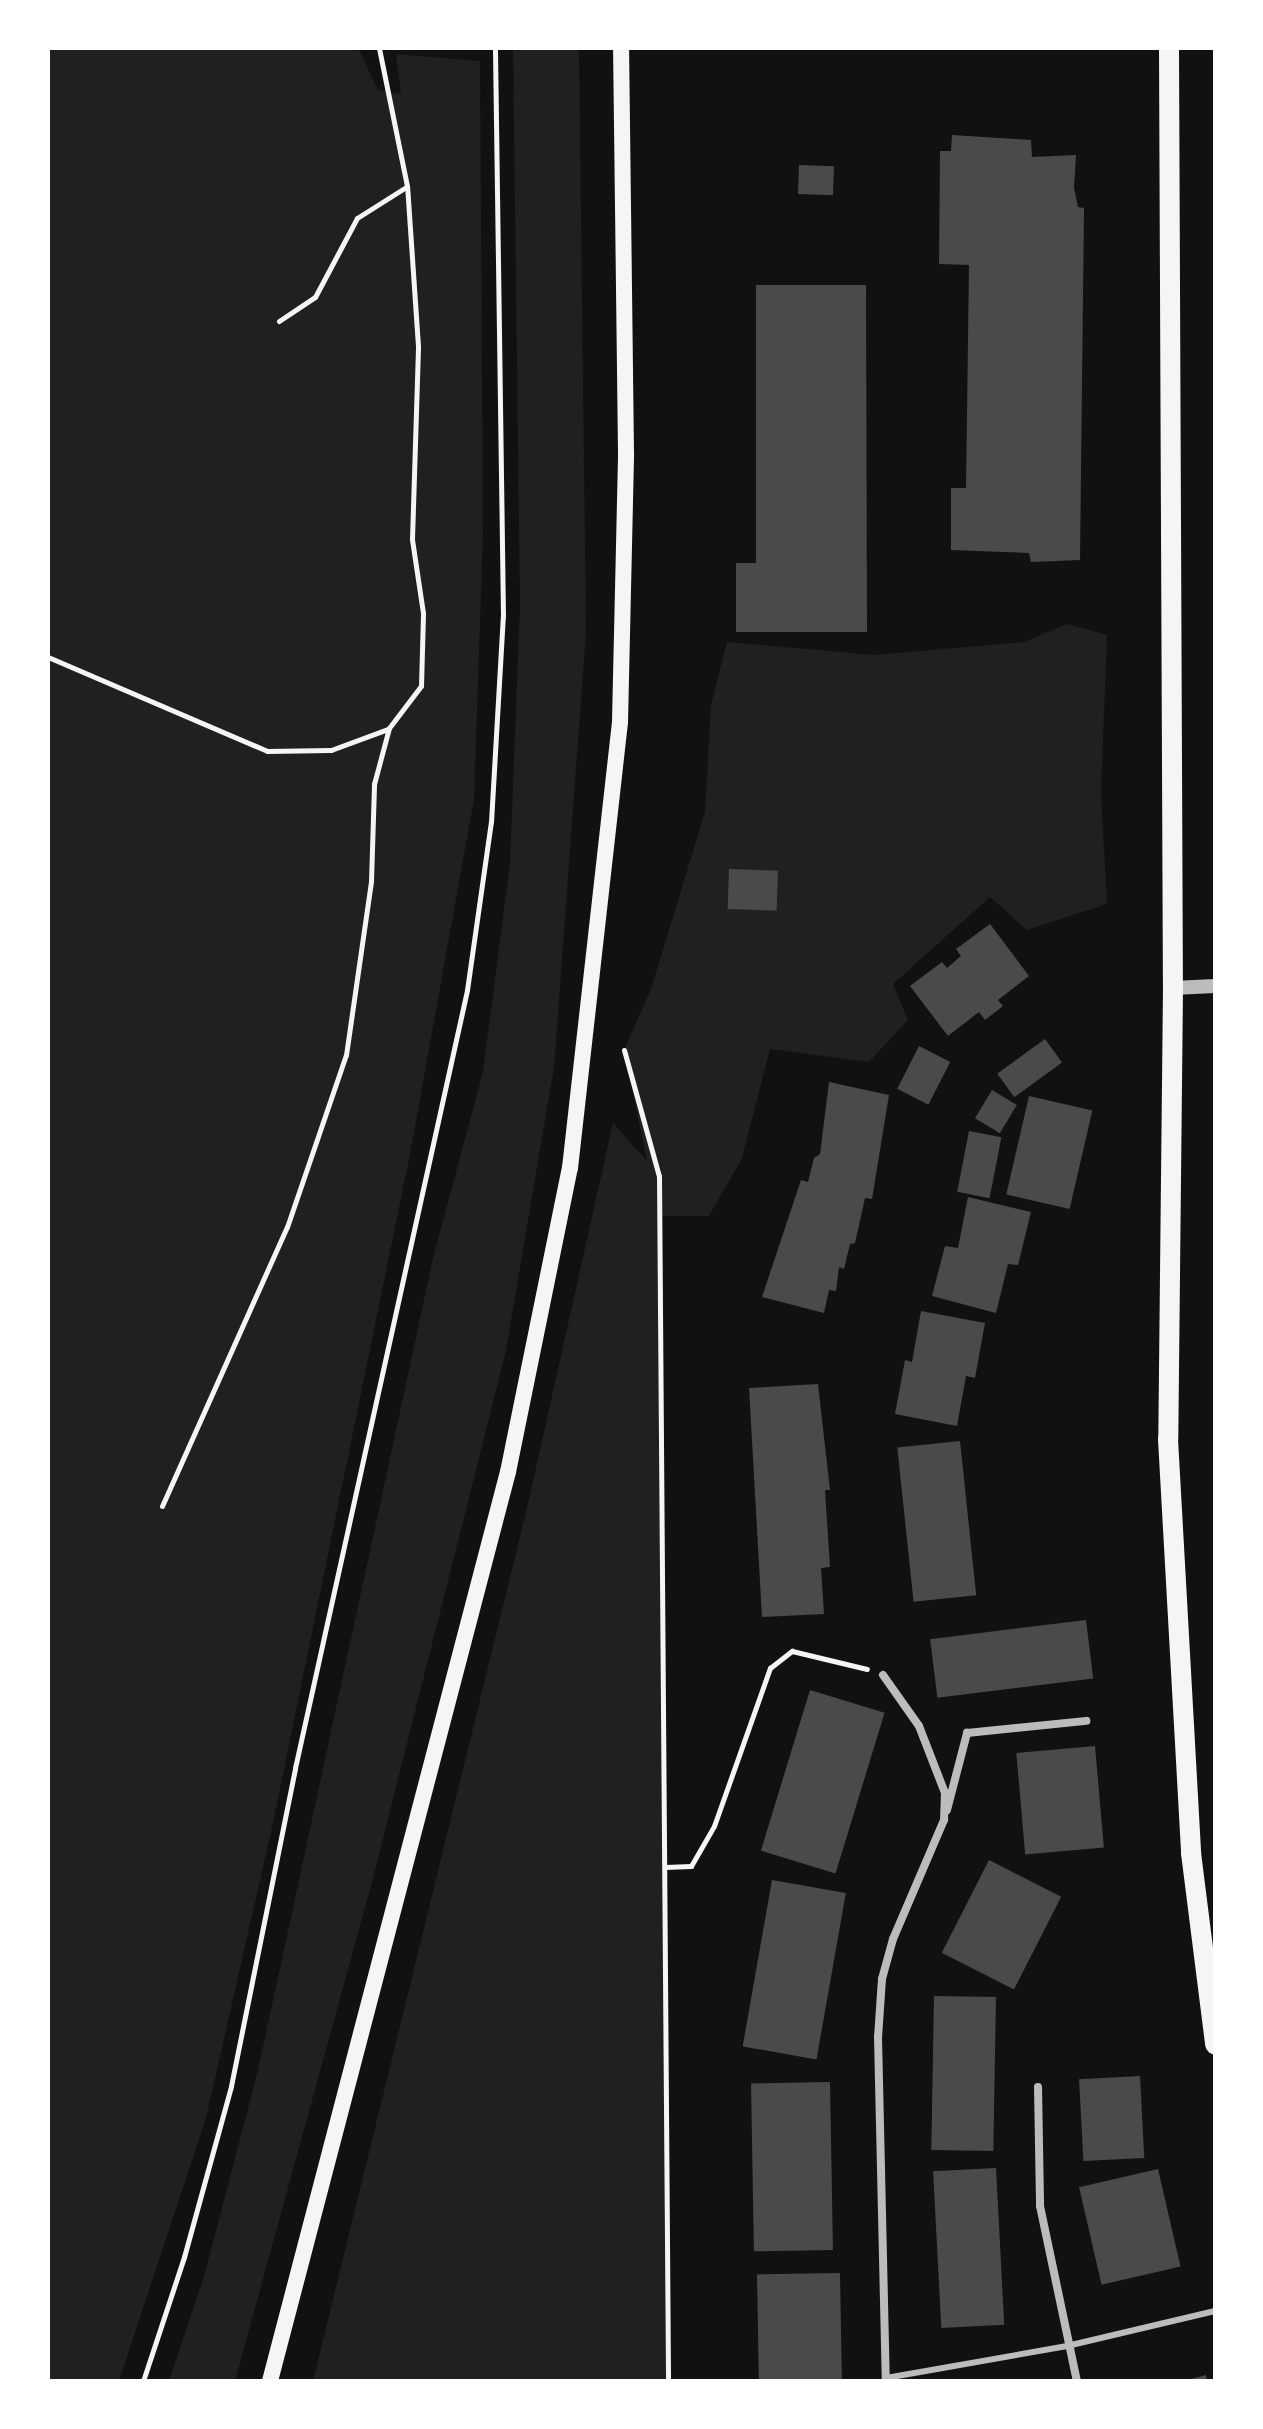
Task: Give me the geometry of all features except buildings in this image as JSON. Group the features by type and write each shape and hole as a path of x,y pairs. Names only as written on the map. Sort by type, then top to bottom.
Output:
{"main road":[{"path":"270,2381 508,1472 570,1168 620,722 626,452 621,48"},
{"path":"1169,48 1173,988 1168,1439 1191,1853 1215,2044"}],"street":[{"path":"1173,988 1215,986"},
{"path":"883,1675 919,1726 945,1793 944,1820"},
{"path":"886,2380 878,2037 882,1979 893,1939 944,1820 967,1733 1086,1721"},
{"path":"1038,2087 1040,2206 1067,2346 1077,2381"}],"lane":[{"path":"886,2380 1067,2346 1215,2311"}],"path":[{"path":"162,1506 287,1227 346,1055 371,881 374,784 389,728 421,686 423,613 412,539 418,346 407,186 379,48"},
{"path":"143,2381 184,2257 231,2086 295,1768 467,990 491,822 503,616 495,48"},
{"path":"279,321 315,297 357,218 407,186"},
{"path":"48,657 267,751 331,750 389,728"},
{"path":"624,1050 659,1176 668,2381"},
{"path":"664,1867 691,1866 714,1826 770,1668 792,1651 883,1675"}],"shaded area":[{"path":"48,48 358,48 378,90 401,94 396,54 480,61 483,534 474,799 411,1149 273,1823 206,2118 119,2381 48,2381"},
{"path":"513,48 579,48 586,632 554,1068 505,1355 372,1882 235,2381 169,2381 205,2273 258,2070 434,1254 483,1072 510,863 520,606"},
{"path":"1067,624 1107,635 1101,793 1107,904 1027,930 990,897 893,984 908,1020 869,1062 770,1049 742,1158 709,1216 660,1216 668,2381 313,2381 527,1508 613,1123 647,1161 624,1050 651,989 705,812 711,705 727,642 874,655 1024,642"}]}
